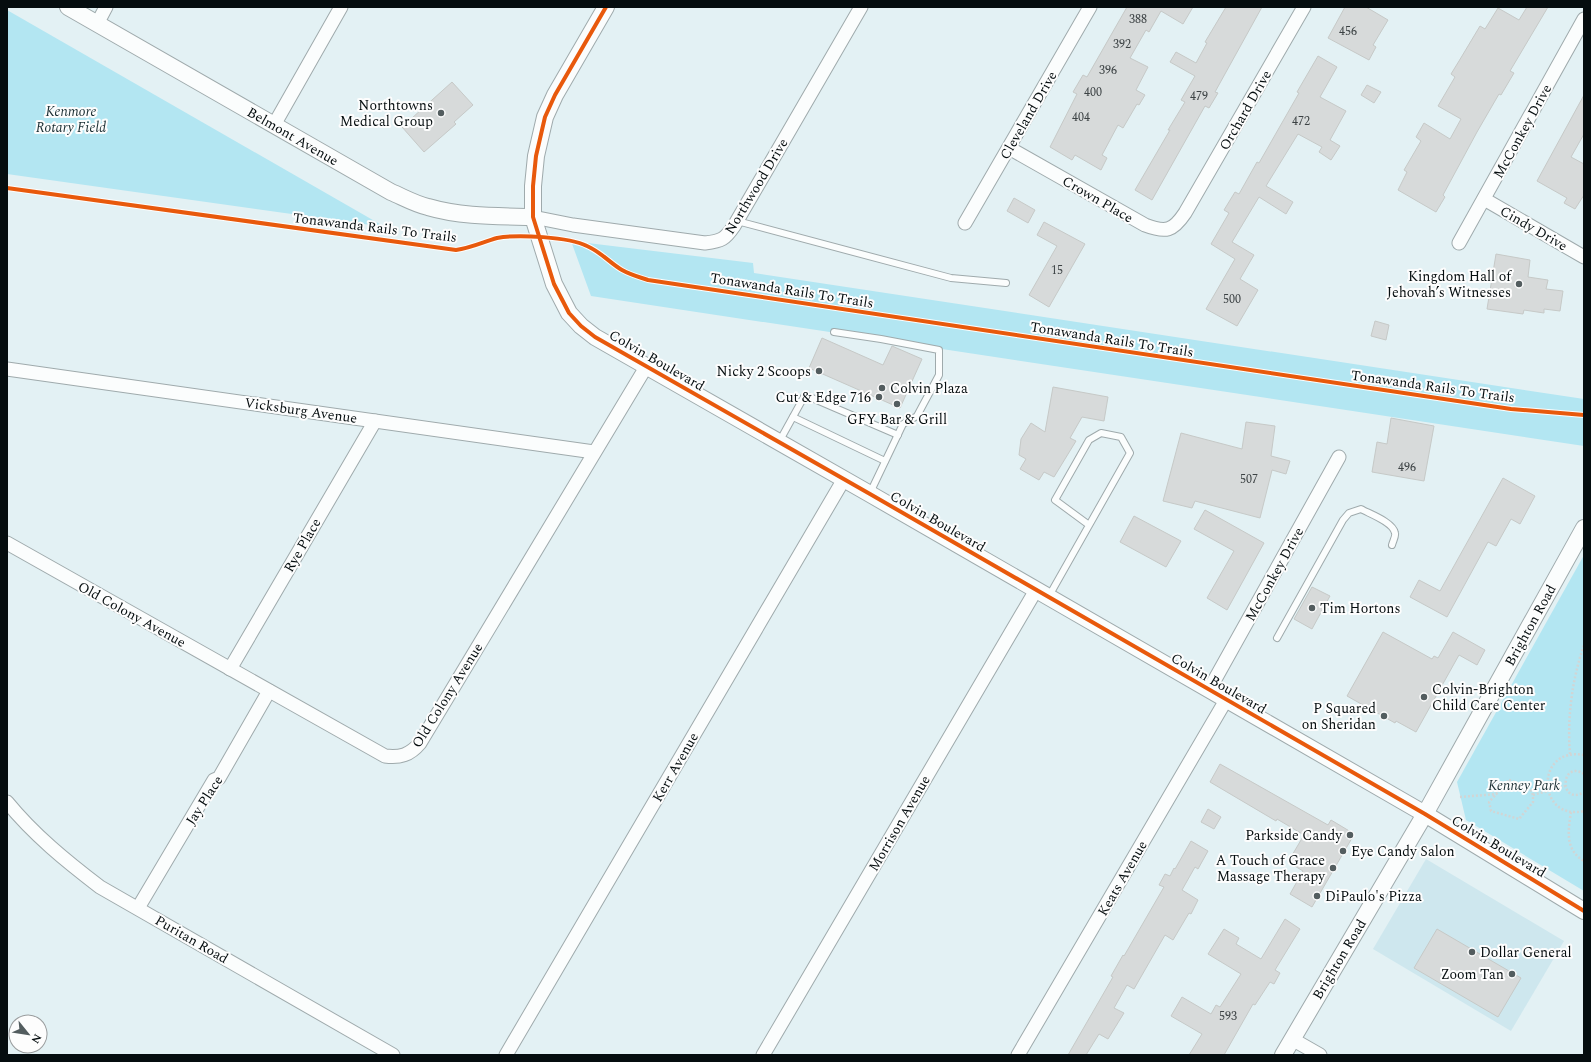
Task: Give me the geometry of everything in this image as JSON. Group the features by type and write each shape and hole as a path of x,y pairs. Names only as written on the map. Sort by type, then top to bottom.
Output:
{"street":[{"name":"Belmont Avenue","path":"68,7 390,192 427,207 445,211 482,216 533,217"},
{"path":"97,24 106,7"},
{"path":"274,125 341,7"},
{"name":"Colvin Boulevard","path":"606,7 555,95 545,117 536,156 533,217 554,284 570,313 581,326 595,337 646,367 844,479 1425,814 1584,911"},
{"name":"Northwood Drive","path":"533,217 572,225 705,243 722,240 727,237 860,7"},
{"name":"Cleveland Drive","path":"965,223 1090,7"},
{"name":"Orchard Drive","path":"1185,213 1304,7"},
{"name":"McConkey Drive","path":"1459,243 1584,19"},
{"name":"Crown Place","path":"1009,148 1151,228 1166,230 1174,227 1185,213"},
{"name":"Cindy Drive","path":"1484,199 1584,257"},
{"name":"Old Colony Avenue","path":"7,543 385,756 395,758 404,756 413,751 428,730 646,367"},
{"name":"Vicksburg Avenue","path":"7,369 594,452"},
{"name":"Rye Place","path":"230,669 375,421"},
{"name":"McConkey Drive","path":"1209,690 1339,457"},
{"name":"Kerr Avenue","path":"506,1055 844,479"},
{"name":"Brighton Road","path":"1283,1055 1425,814 1584,528"},
{"name":"Morrison Avenue","path":"763,1055 1042,594"},
{"name":"Jay Place","path":"138,908 214,780 219,778 269,691"},
{"name":"Keats Avenue","path":"1018,1055 1226,700"},
{"name":"Puritan Road","path":"7,802 47,845 100,887 393,1055"},
{"path":"1292,1039 1320,1055"}],"lane":[{"path":"737,221 951,278 1006,283"},
{"path":"834,332 939,350 939,375 917,416 903,424 870,494"},
{"path":"779,442 805,395 898,435"},
{"path":"793,417 885,461"},
{"path":"1042,594 1089,525 1130,453 1121,437 1101,433 1089,440 1055,500 1089,525"},
{"path":"1277,638 1343,520 1349,513 1361,509 1387,522 1396,534 1392,545"}],"path":[{"path":"1570,754 1569,735 1572,698 1584,645"},
{"path":"1584,755 1570,754 1556,761 1552,766 1547,780 1548,791 1552,801 1558,806 1571,812 1584,811"},
{"path":"1584,774 1578,771 1571,772 1566,778 1565,786 1573,794 1581,794 1584,792"},
{"path":"1509,780 1530,788 1533,795 1533,802 1520,819 1492,811 1489,802 1509,780"},
{"path":"1533,795 1565,786"},
{"path":"1460,797 1497,794"},
{"path":"1571,812 1568,830 1569,846 1579,858 1584,861"}],"shaded area":[{"path":"1426,859 1564,941 1511,1031 1373,949"}],"green space":[{"name":"Kenmore Rotary Field","path":"7,10 385,227 7,174"},
{"path":"571,241 753,263 754,273 1584,399 1584,446 591,296"},
{"name":"Kenney Park","path":"1584,555 1584,891 1466,820 1457,782"}],"building":[{"path":"1127,7 1193,7 1183,24 1161,11 1149,32 1146,30 1130,58 1148,67 1136,90 1145,95 1139,105 1137,104 1123,128 1118,125 1102,155 1107,158 1101,170 1075,155 1072,160 1050,147 1077,94 1073,92 1083,75 1087,77"},
{"path":"1226,7 1262,7 1215,92 1218,93 1209,108 1205,106 1152,200 1135,190 1185,102 1181,100 1195,76 1170,62 1176,52 1196,63 1207,43 1205,42"},
{"path":"1345,7 1366,7 1388,20 1373,45 1376,47 1369,60 1328,38"},
{"path":"1527,7 1548,7 1510,71 1514,73 1501,95 1499,94 1477,132 1443,195 1445,197 1436,212 1398,190 1407,172 1404,170 1421,141 1416,137 1424,123 1450,139 1461,119 1438,106 1455,77 1451,74 1480,26 1485,29 1498,8 1519,20"},
{"path":"1318,56 1337,67 1320,97 1346,111 1330,140 1340,146 1331,160 1319,152 1322,147 1298,134 1266,186 1293,202 1286,214 1259,197 1232,242 1254,255 1240,279 1258,290 1237,326 1206,309 1235,259 1211,244 1229,213 1224,210 1235,192 1239,194 1257,162 1259,163 1299,93 1297,92"},
{"name":"Northtowns Medical Group","path":"452,82 473,105 454,122 456,124 424,152 402,127"},
{"path":"1367,85 1381,92 1374,103 1361,95"},
{"path":"1584,95 1584,134 1571,157 1584,164 1584,195 1575,209 1564,203 1567,198 1537,181"},
{"path":"1014,198 1035,210 1028,223 1007,211"},
{"path":"1044,222 1085,244 1049,307 1029,295 1057,246 1037,235"},
{"name":"Kingdom Hall of Jehovah’s Witnesses","path":"1496,254 1530,260 1528,277 1548,280 1546,289 1563,291 1560,311 1544,309 1544,313 1524,310 1523,314 1487,309"},
{"path":"1375,321 1389,325 1386,340 1371,336"},
{"name":"Colvin Plaza","path":"822,338 883,365 892,346 922,359 900,408 809,368"},
{"path":"1053,387 1108,397 1104,421 1082,417 1070,438 1076,441 1054,477 1044,472 1039,480 1020,469 1026,459 1019,455 1021,439 1031,423 1045,432"},
{"path":"1391,418 1434,426 1424,481 1372,472 1377,442 1387,444"},
{"path":"1246,422 1275,426 1271,456 1290,461 1286,474 1272,470 1260,518 1195,501 1192,508 1163,501 1181,433 1242,449"},
{"path":"1503,478 1535,496 1520,524 1511,519 1496,546 1488,542 1447,617 1410,597 1419,580 1440,591"},
{"path":"1205,510 1264,543 1227,610 1207,598 1234,551 1194,529"},
{"path":"1134,516 1181,541 1166,567 1120,542"},
{"name":"Tim Hortons","path":"1312,587 1330,596 1312,629 1294,619"},
{"path":"1383,632 1432,659 1434,656 1438,658 1453,632 1485,650 1477,665 1459,655 1416,732 1396,721 1395,723 1347,696"},
{"path":"1220,764 1328,825 1331,820 1351,832 1352,838 1312,907 1290,894 1303,871 1288,862 1304,835 1277,819 1276,821 1210,782"},
{"path":"1208,809 1221,817 1214,829 1201,822"},
{"path":"1191,841 1208,851 1198,869 1195,867 1182,890 1198,900 1191,914 1189,913 1173,940 1165,935 1134,989 1127,985 1114,1008 1124,1013 1108,1039 1099,1034 1086,1055 1068,1055 1113,977 1111,976 1123,955 1124,956 1164,887 1159,885 1165,874 1170,876"},
{"path":"1285,919 1300,929 1275,970 1280,973 1274,984 1270,982 1255,1005 1253,1004 1224,1055 1189,1055 1202,1034 1171,1016 1182,997 1211,1014 1216,1005 1220,1007 1241,974 1208,954 1224,929 1239,938 1236,944 1261,959"},
{"path":"1437,929 1521,978 1498,1017 1414,968"}],"cycle path":[{"path":"606,7 555,95 545,117 536,156 533,186 533,217 554,284 569,313 581,326 595,337 1425,814 1584,911"},
{"name":"Tonawanda Rails To Trails","path":"7,188 456,250 497,238 517,236 556,238 587,246 597,251 622,270 648,280 1511,409 1584,415"}],"place":[{"name":"Northtowns Medical Group","path":"441,113"},
{"name":"Kingdom Hall of Jehovah’s Witnesses","path":"1519,284"},
{"name":"Nicky 2 Scoops","path":"819,371"},
{"name":"Colvin Plaza","path":"882,388"},
{"name":"Cut & Edge 716","path":"879,397"},
{"name":"GFY Bar & Grill","path":"897,404"},
{"name":"Tim Hortons","path":"1312,608"},
{"name":"Colvin-Brighton Child Care Center","path":"1424,697"},
{"name":"P Squared on Sheridan","path":"1384,716"},
{"name":"Parkside Candy","path":"1350,835"},
{"name":"Eye Candy Salon","path":"1343,851"},
{"name":"A Touch of Grace Massage Therapy","path":"1333,868"},
{"name":"DiPaulo's Pizza","path":"1317,896"},
{"name":"Dollar General","path":"1472,952"},
{"name":"Zoom Tan","path":"1512,974"}]}
